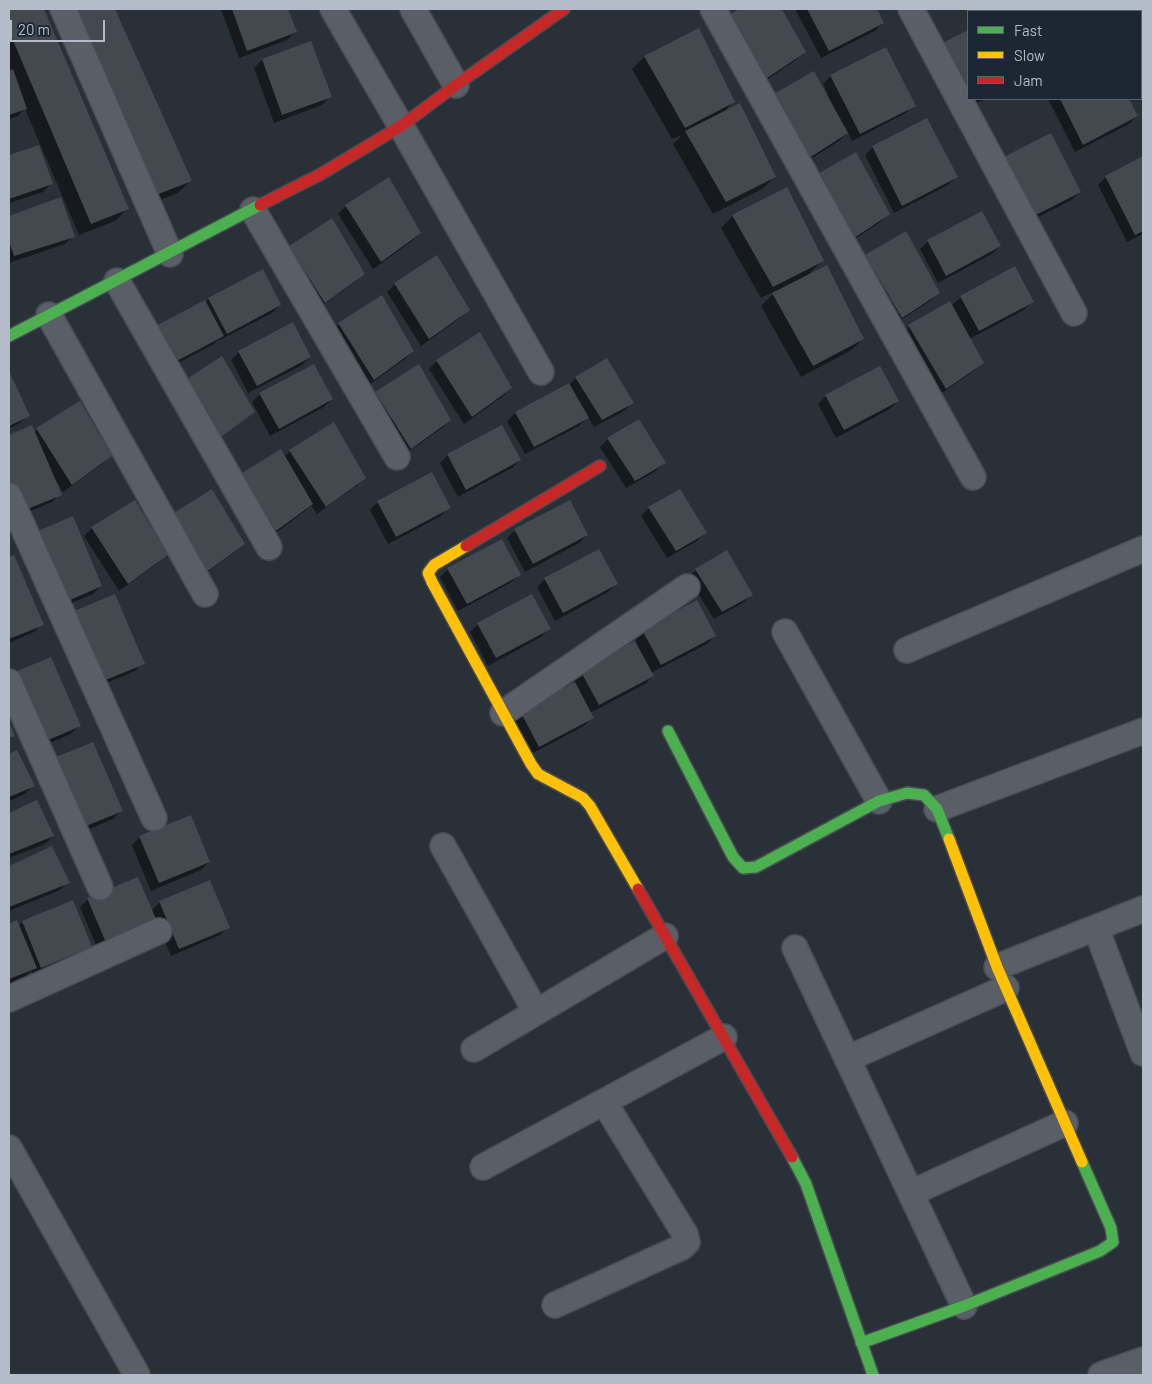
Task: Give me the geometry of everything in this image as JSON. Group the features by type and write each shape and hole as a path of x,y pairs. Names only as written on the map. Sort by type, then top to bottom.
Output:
{"street":[{"path":"63,9 170,254"},
{"path":"333,9 402,126 541,372"},
{"path":"413,9 456,85"},
{"path":"9,336 321,174 402,126 456,85 564,9"},
{"path":"713,9 973,477"},
{"path":"911,9 1074,312"},
{"path":"253,210 397,456"},
{"path":"116,281 269,547"},
{"path":"49,315 205,594"},
{"path":"600,466 434,565 428,573 531,764 538,774 583,798 590,806 796,1164 806,1184 873,1375"},
{"path":"9,496 154,818"},
{"path":"907,650 1143,549"},
{"path":"503,713 687,588"},
{"path":"785,632 879,801"},
{"path":"9,682 100,887"},
{"path":"668,731 733,857 743,868 756,867 879,801 906,793 924,796 937,809 1001,977 1112,1228 1113,1242 1100,1251 964,1306 862,1343"},
{"path":"937,809 1143,731"},
{"path":"443,846 536,1012"},
{"path":"847,1059 1096,928 1143,909"},
{"path":"1096,928 1143,1053"},
{"path":"9,998 159,931"},
{"path":"474,1049 665,936"},
{"path":"795,948 964,1306"},
{"path":"483,1167 724,1037"},
{"path":"555,1305 682,1247 687,1242 685,1234 604,1102"},
{"path":"911,1193 1065,1123"},
{"path":"9,1148 137,1375"},
{"path":"1101,1375 1143,1360"}],"building":[{"path":"9,9 44,9 129,209 91,224 9,31"},
{"path":"71,9 115,9 192,181 156,195"},
{"path":"232,9 288,9 297,32 247,51"},
{"path":"739,9 782,9 806,52 767,78 730,14"},
{"path":"807,9 877,9 884,23 829,51"},
{"path":"1019,9 1090,10 1020,10"},
{"path":"699,28 735,102 685,128 644,56"},
{"path":"967,31 967,100 977,100 969,104 939,45"},
{"path":"311,41 332,97 282,115 262,59"},
{"path":"886,47 916,106 860,134 830,75"},
{"path":"13,69 27,109 9,115 9,71"},
{"path":"814,71 848,133 809,158 772,95"},
{"path":"1060,100 1130,100 1138,116 1083,145"},
{"path":"740,103 776,177 726,202 685,131"},
{"path":"927,118 958,177 902,206 872,146"},
{"path":"1051,133 1081,192 1026,220 996,161"},
{"path":"39,145 53,184 9,199 9,155"},
{"path":"856,152 890,214 851,240 814,176"},
{"path":"1143,156 1143,231 1135,235 1105,176"},
{"path":"389,177 421,233 381,262 345,205"},
{"path":"787,187 824,261 773,287 732,215"},
{"path":"61,197 75,237 14,256 9,241 9,216"},
{"path":"982,211 1001,246 946,276 927,240"},
{"path":"332,218 365,274 325,303 289,246"},
{"path":"906,231 940,293 902,318 865,255"},
{"path":"437,255 470,310 429,339 394,283"},
{"path":"827,265 864,339 813,366 772,293"},
{"path":"1015,266 1034,302 979,331 960,296"},
{"path":"263,269 281,305 227,334 208,298"},
{"path":"382,295 414,351 374,380 338,323"},
{"path":"205,300 224,336 169,365 150,329"},
{"path":"950,301 984,363 946,389 908,325"},
{"path":"293,322 311,357 257,386 238,351"},
{"path":"480,332 512,388 472,417 436,360"},
{"path":"222,356 255,412 215,441 179,384"},
{"path":"607,358 634,403 602,420 575,377"},
{"path":"314,364 333,399 279,429 259,393"},
{"path":"419,364 451,420 411,449 375,392"},
{"path":"880,366 899,401 844,430 825,395"},
{"path":"9,371 30,416 9,426"},
{"path":"569,383 589,418 534,447 515,412"},
{"path":"80,401 112,456 72,485 36,428"},
{"path":"639,419 666,463 635,481 607,438"},
{"path":"334,422 366,478 326,507 289,450"},
{"path":"32,425 62,495 20,512 9,486 9,435"},
{"path":"502,425 521,460 466,490 447,454"},
{"path":"281,449 313,504 273,533 237,476"},
{"path":"432,472 451,508 396,537 377,501"},
{"path":"212,489 245,544 205,573 169,516"},
{"path":"680,489 707,533 676,551 648,507"},
{"path":"135,500 168,555 128,584 91,527"},
{"path":"570,500 588,535 533,564 514,529"},
{"path":"73,516 102,586 61,604 31,534"},
{"path":"502,539 521,575 467,604 447,568"},
{"path":"599,549 618,584 563,613 544,578"},
{"path":"727,550 753,595 722,612 695,569"},
{"path":"14,555 44,625 9,639 9,557"},
{"path":"115,594 145,664 103,681 74,611"},
{"path":"532,594 551,629 496,658 477,623"},
{"path":"697,600 716,636 661,665 642,630"},
{"path":"635,641 654,676 599,705 580,670"},
{"path":"51,657 81,726 39,744 10,674"},
{"path":"575,682 594,718 539,747 520,711"},
{"path":"9,722 15,736 9,738"},
{"path":"93,742 123,811 81,828 51,759"},
{"path":"17,750 35,786 9,797 9,754"},
{"path":"37,800 54,836 9,854 9,813"},
{"path":"191,815 210,862 159,883 139,836"},
{"path":"52,846 70,883 9,907 9,866"},
{"path":"138,877 158,924 107,945 87,898"},
{"path":"210,880 230,928 179,949 159,901"},
{"path":"73,900 92,947 41,968 22,921"},
{"path":"17,920 37,968 9,979 9,924"}],"traffic: fast":[{"path":"9,336 260,205"},
{"path":"668,731 733,857 743,868 756,867 879,801 907,793 924,795 937,809 949,839"},
{"path":"792,1157 806,1184 873,1375"},
{"path":"861,1343 964,1306 1100,1251 1113,1242 1111,1228 1082,1162"}],"traffic: slow":[{"path":"466,546 434,565 428,573 432,582 531,764 538,774 583,798 590,806 638,889"},
{"path":"949,839 997,967 1082,1162"}],"traffic: jam":[{"path":"260,205 321,174 401,126 564,9"},
{"path":"466,546 600,466"},
{"path":"638,889 792,1157"}]}
